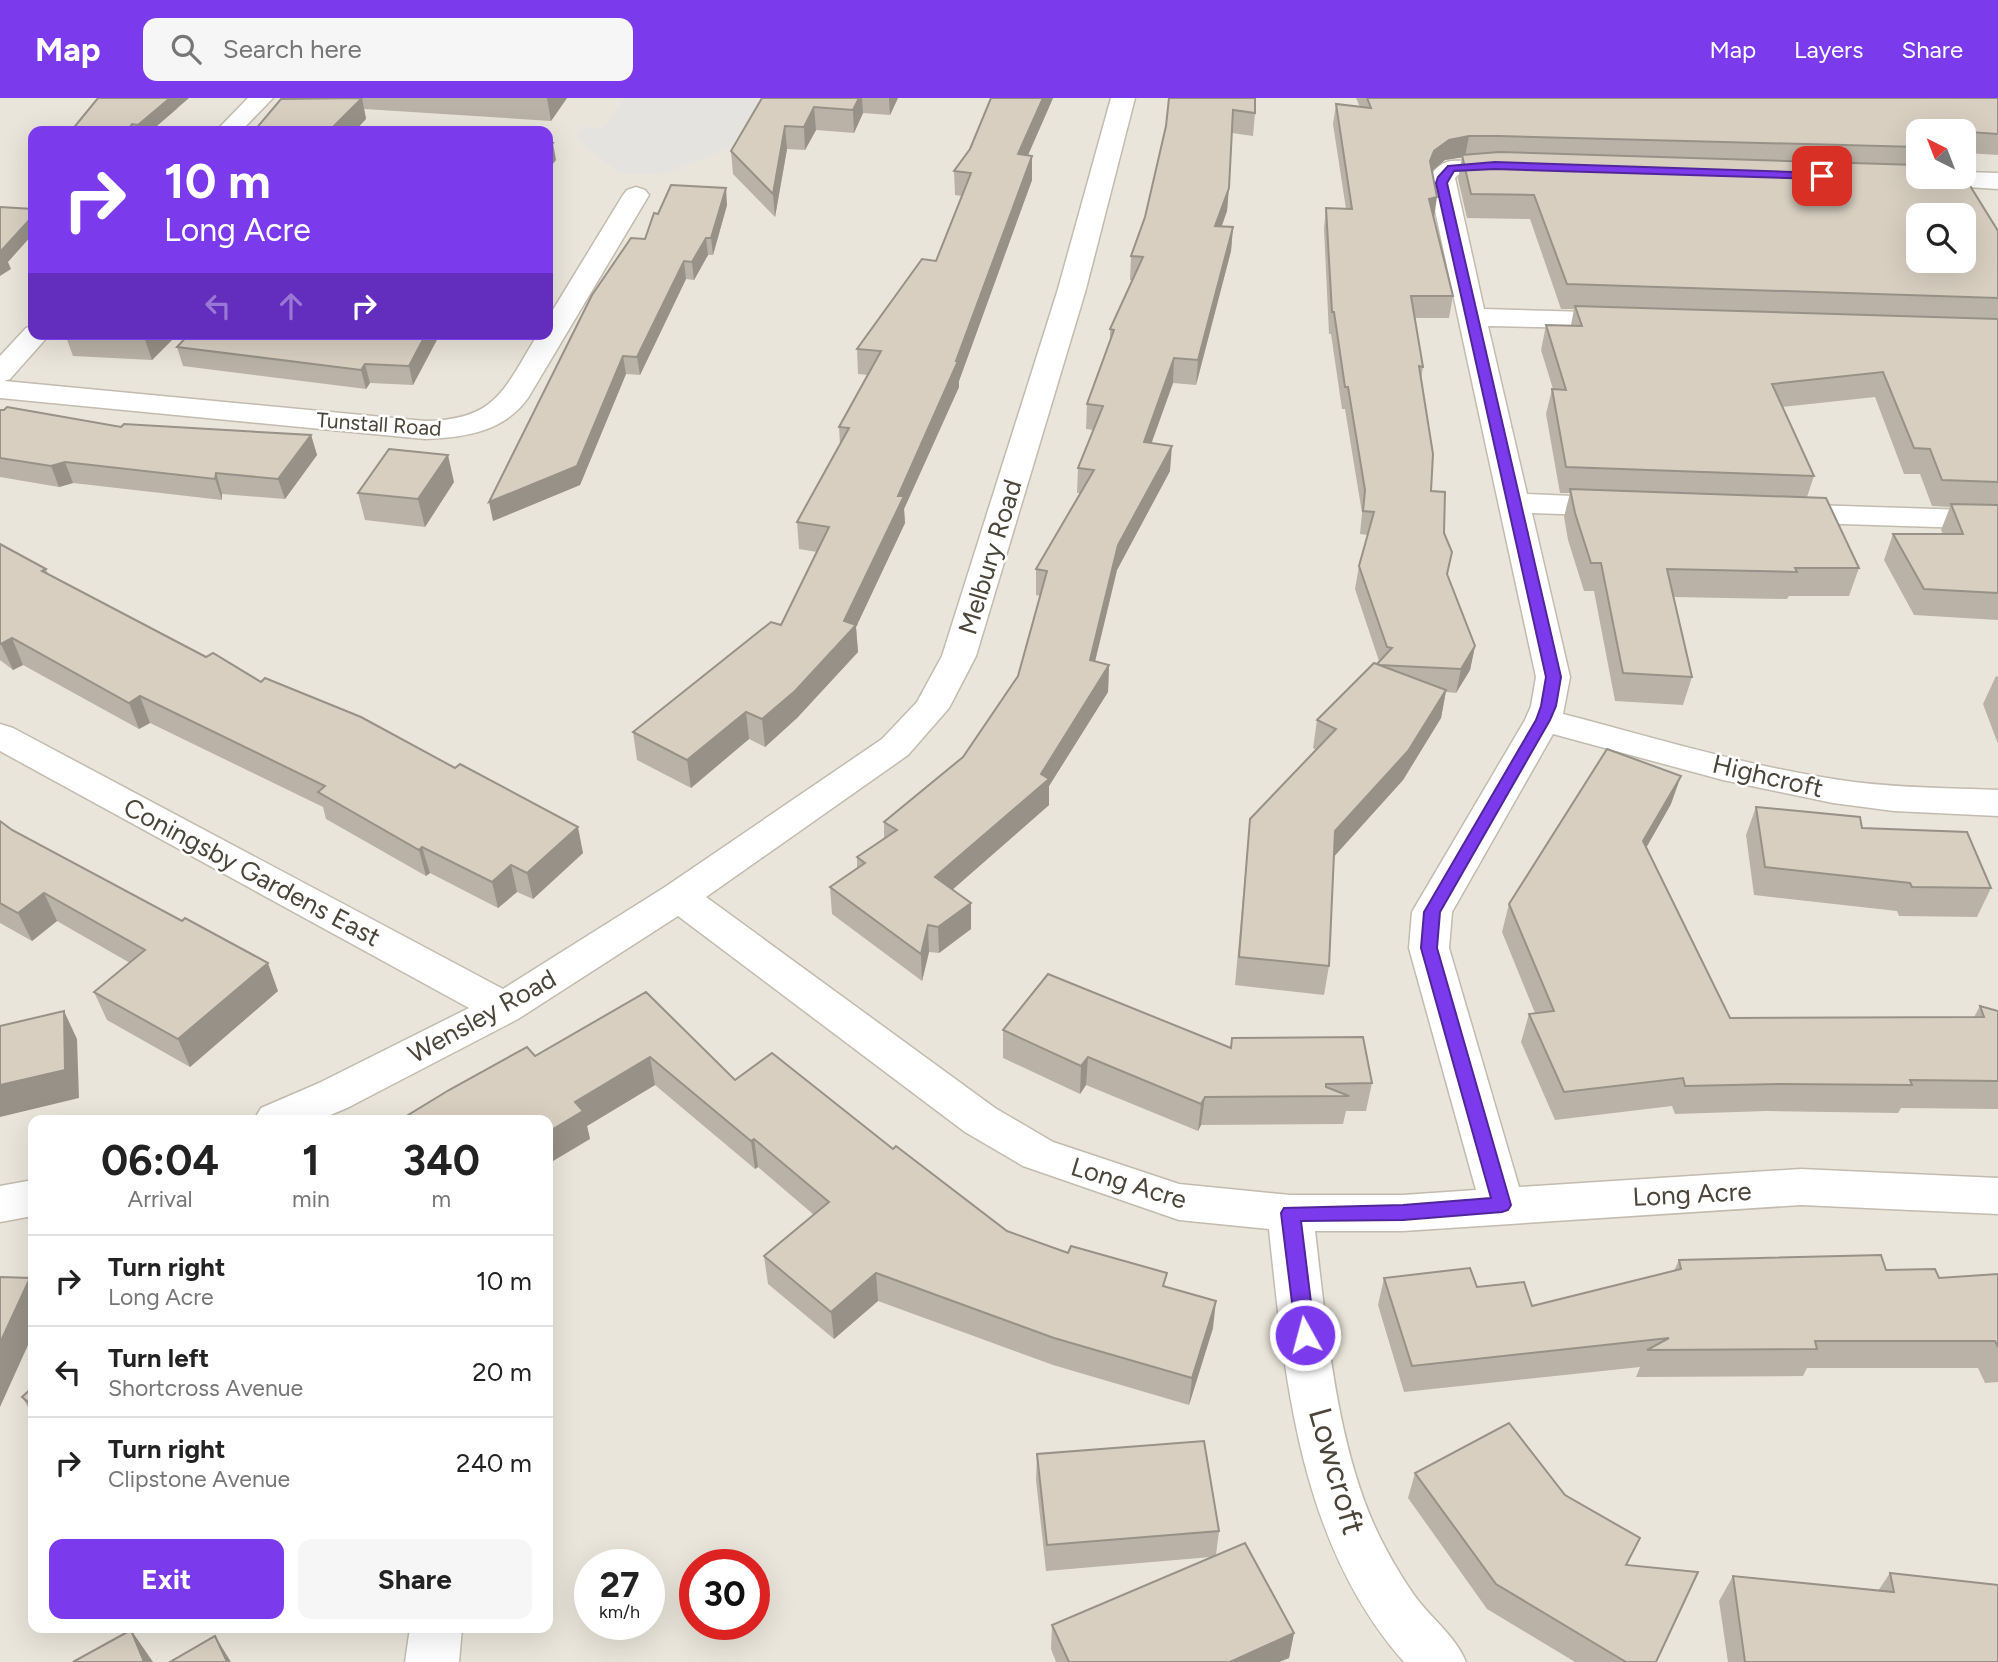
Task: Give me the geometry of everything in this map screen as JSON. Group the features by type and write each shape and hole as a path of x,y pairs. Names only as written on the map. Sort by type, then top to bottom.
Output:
{"street":[{"path":"234,126 261,98"},
{"name":"Melbury Road","path":"679,897 895,747 931,708 948,680 960,656 1072,289 1123,98"},
{"path":"1502,1205 1429,948 1429,930 1432,912 1543,720 1549,706 1553,677 1516,503 1441,183 1451,168 1536,167"},
{"path":"1890,178 1998,181"},
{"name":"Tunstall Road","path":"553,332 636,195"},
{"path":"1471,317 1651,322"},
{"path":"0,373 30,340"},
{"name":"Tunstall Road","path":"0,389 425,430 461,428 503,409 513,398 548,340"},
{"path":"1516,503 1654,508"},
{"path":"1750,512 1998,520"},
{"name":"Highcroft","path":"1543,720 1773,779 1835,792 1877,797 1998,803"},
{"name":"Coningsby Gardens East","path":"0,736 504,1008"},
{"name":"Wensley Road","path":"287,1115 346,1089 504,1008 679,897"},
{"name":"Long Acre","path":"679,897 980,1121 1038,1154 1179,1202 1290,1213 1403,1213 1801,1187 1998,1196"},
{"path":"0,1205 28,1199"},
{"name":"Lowcroft","path":"1290,1213 1308,1360 1321,1432 1351,1534 1383,1591 1403,1620 1439,1662"},
{"path":"432,1662 435,1633"}],"shaded area":[{"path":"0,98 1998,98 1998,1662 0,1662"},
{"path":"625,98 760,98 730,148 661,175 620,173 575,139 583,127 604,128"}],"building":[{"path":"98,98 170,98 138,125 75,126"},
{"path":"362,98 334,126 258,126 281,99"},
{"path":"762,98 859,98 853,110 814,107 804,127 785,126 773,194 731,151"},
{"path":"991,98 1043,98 1018,154 1032,156 958,361 898,496 904,496 844,621 856,625 795,691 762,719 746,712 687,760 633,732 771,622 781,625 829,527 797,522 849,428 839,427 881,351 857,349 922,259 936,261 971,173 954,171 970,149"},
{"path":"1169,98 1255,98 1255,113 1233,110 1229,188 1215,226 1233,227 1198,360 1174,358 1144,442 1172,446 1118,545 1090,660 1109,665 1041,774 1049,779 935,877 971,903 938,927 928,925 921,954 830,887 865,863 857,857 897,830 884,822 963,757 1018,676 1047,571 1036,569 1094,470 1078,468 1103,406 1087,404 1114,330 1110,329 1143,257 1131,256 1145,217 1166,126"},
{"path":"1367,98 1998,98 1998,134 1976,132 1976,119 1906,119 1906,147 1469,136 1449,140 1434,151 1430,161 1437,197 1429,199 1453,296 1411,296 1433,454 1431,491 1445,492 1444,533 1452,552 1447,574 1475,646 1461,669 1377,664 1392,648 1387,647 1359,566 1374,512 1363,511 1365,490 1332,312 1326,208 1352,209 1336,104 1371,108"},
{"path":"1499,152 1906,165 1906,189 1972,189 1998,231 1998,298 1567,284 1534,195 1471,194 1462,155"},
{"path":"671,185 726,188 711,238 706,238 692,262 684,261 637,357 623,356 577,466 489,502 592,295 631,238 645,239 654,213 658,214"},
{"path":"0,207 28,209 28,221 0,252"},
{"path":"1575,306 1998,319 1998,482 1942,480 1930,449 1914,448 1883,372 1772,384 1814,476 1566,467 1552,389 1566,390 1546,325 1582,326"},
{"path":"183,340 423,340 409,366 365,364 361,370 177,347"},
{"path":"7,407 121,427 124,424 311,435 278,479 216,473 215,479 65,462 51,466 0,458 0,410"},
{"path":"389,449 448,455 418,499 358,493"},
{"path":"1570,489 1826,498 1859,568 1795,568 1797,572 1667,569 1692,677 1623,673 1601,563 1591,563"},
{"path":"1951,504 1998,505 1998,593 1924,589 1893,534 1963,534"},
{"path":"0,544 46,569 42,571 206,657 213,653 261,682 265,678 361,717 455,768 460,764 578,827 527,873 511,865 492,882 422,847 419,850 318,792 325,786 140,696 129,703 12,638 1,644"},
{"path":"1374,663 1446,690 1408,751 1335,831 1329,966 1239,957 1250,819 1336,729 1317,720"},
{"path":"1607,749 1681,776 1643,841 1730,1018 1984,1017 1980,1006 1998,1011 1998,1081 1910,1080 1912,1085 1685,1086 1683,1078 1564,1092 1529,1014 1554,1011 1509,904"},
{"path":"1756,807 1860,817 1862,828 1967,832 1991,888 1912,887 1910,883 1765,867"},
{"path":"0,821 12,830 182,921 185,918 268,963 178,1039 94,992 145,950 44,893 18,913 0,903"},
{"path":"1048,974 1231,1048 1232,1038 1363,1037 1372,1083 1326,1084 1326,1087 1349,1096 1205,1097 1201,1104 1088,1057 1081,1066 1003,1030"},
{"path":"646,992 735,1080 772,1053 893,1149 896,1146 1007,1231 1068,1253 1071,1246 1167,1273 1163,1286 1216,1301 1192,1378 1054,1338 876,1273 831,1312 764,1256 829,1202 650,1057 575,1102 583,1111 553,1129 553,1115 408,1115 527,1047 535,1056"},
{"path":"64,1011 65,1070 0,1085 0,1026"},
{"path":"1881,1255 1886,1270 1935,1269 1939,1278 1998,1274 1998,1347 1995,1341 1815,1341 1817,1349 1647,1350 1669,1338 1412,1366 1384,1278 1470,1268 1477,1287 1524,1282 1532,1306 1681,1269 1679,1260"},
{"path":"0,1277 28,1278 28,1282 0,1343"},
{"path":"28,1392 28,1402 22,1397"},
{"path":"1509,1423 1565,1495 1640,1538 1626,1565 1698,1572 1656,1662 1626,1662 1496,1584 1415,1473"},
{"path":"1204,1441 1219,1531 1047,1545 1037,1454"},
{"path":"1245,1543 1294,1633 1230,1662 1069,1662 1052,1625"},
{"path":"1890,1573 1998,1585 1998,1662 1745,1662 1733,1576 1894,1592"},
{"path":"126,1633 132,1633 144,1662 73,1662"},
{"path":"215,1636 227,1662 170,1662"}],"route":[{"path":"1305,1335 1290,1213 1403,1213 1502,1205 1429,948 1429,930 1432,912 1543,720 1549,706 1553,677 1516,503 1441,183 1443,177 1451,168 1495,166 1822,176"}]}
